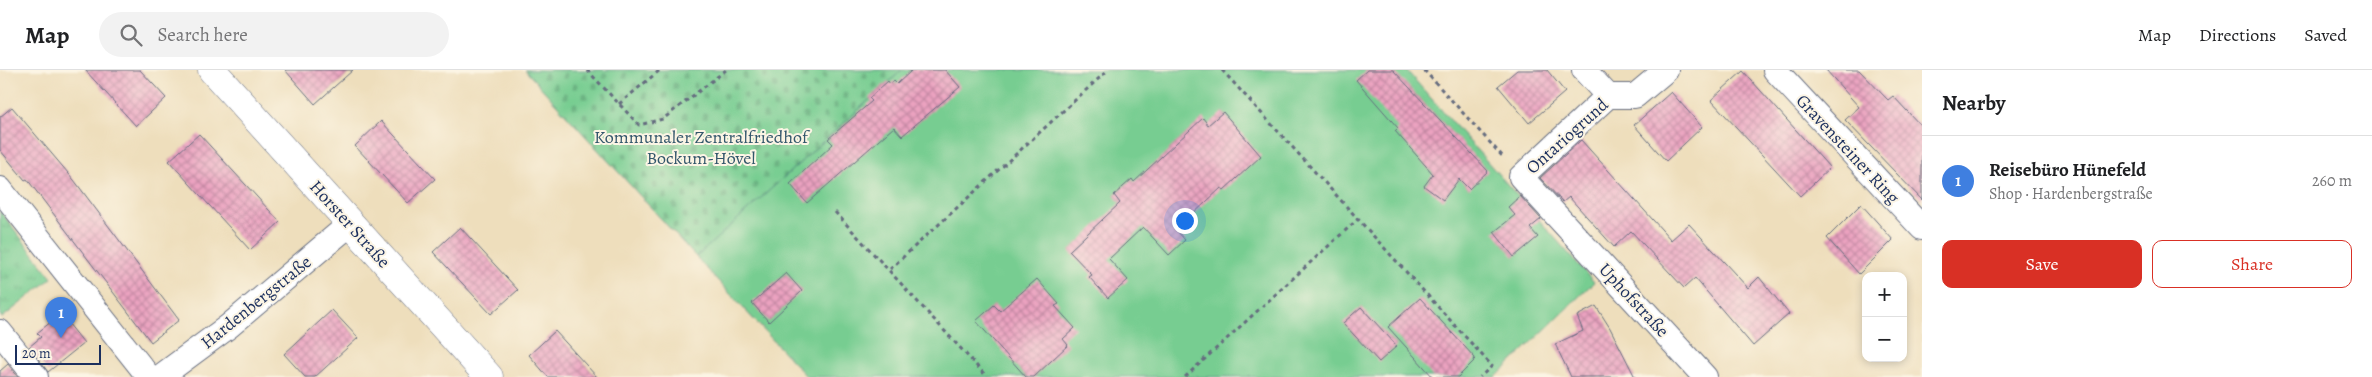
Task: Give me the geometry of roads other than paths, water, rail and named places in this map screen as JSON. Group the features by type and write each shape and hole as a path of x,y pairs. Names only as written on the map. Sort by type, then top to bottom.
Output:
{"street":[{"name":"Horster Straße","path":"212,70 489,377"},
{"path":"1584,70 1608,96"},
{"name":"Ontariogrund","path":"1563,224 1521,177 1608,96 1635,96 1666,70"},
{"name":"Gravensteiner Ring","path":"1775,70 1922,228"},
{"path":"0,189 149,377"},
{"name":"Hardenbergstraße","path":"160,377 229,326 350,224"},
{"name":"Uphofstraße","path":"1563,224 1705,377"},
{"path":"0,332 36,377"}],"place":[{"name":"Reisebüro Hünefeld","path":"61,338"}],"park label":[{"name":"Kommunaler Zentralfriedhof Bockum-Hövel","path":"701,147"}]}
